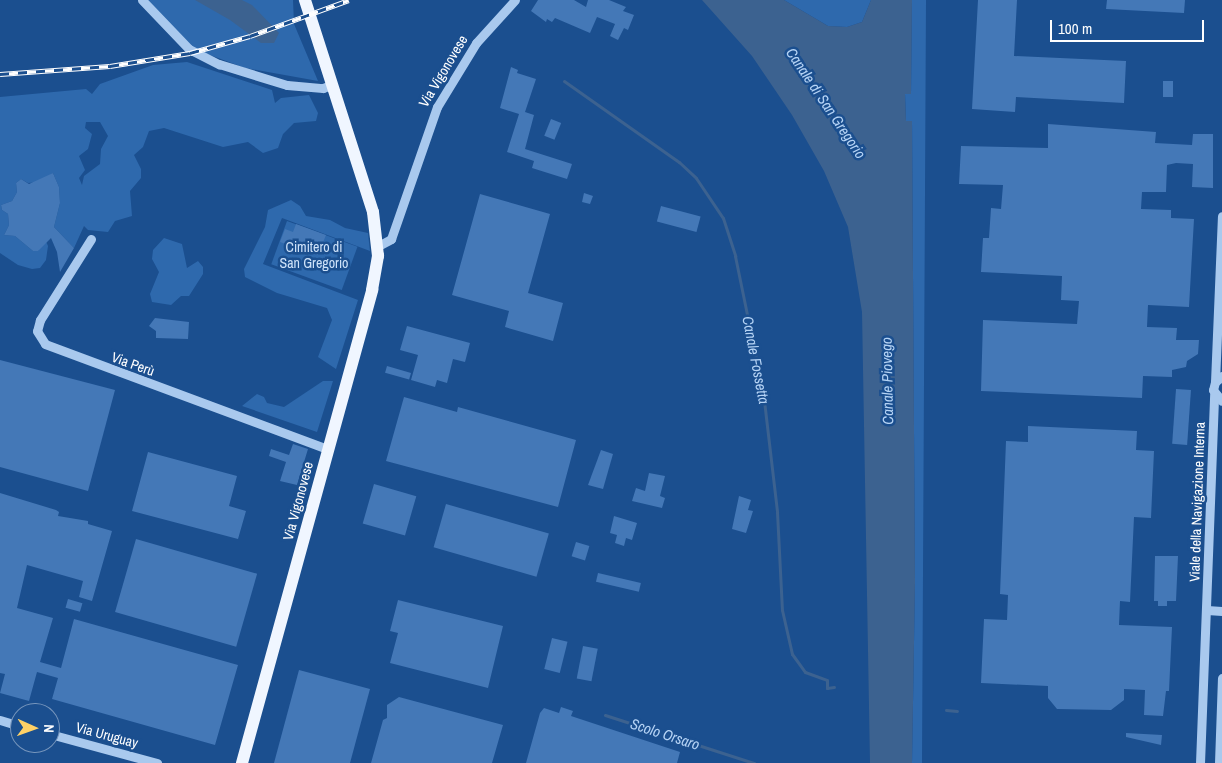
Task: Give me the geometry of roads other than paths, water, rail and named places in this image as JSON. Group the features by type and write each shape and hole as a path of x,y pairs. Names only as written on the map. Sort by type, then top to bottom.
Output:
{"main road":[{"name":"Via Vigonovese","path":"242,763 372,290 378,246 371,205 305,0"}],"street":[{"path":"142,0 189,49 219,64 288,85 323,88 331,85"},
{"name":"Via Vigonovese","path":"378,246 391,240 437,108 476,43 515,0"},
{"name":"Viale della Navigazione Interna","path":"1200,763 1214,394 1218,379 1222,216"},
{"name":"Via Perù","path":"91,239 40,320 37,332 45,344 328,449"},
{"path":"1214,394 1222,401"},
{"path":"1207,610 1222,611"},
{"path":"1219,763 1222,678"},
{"name":"Via Uruguay","path":"60,737 157,763"}],"water":[{"path":"195,0 242,0 252,5 279,33 274,43 261,43 230,20"},
{"path":"702,0 784,0 828,26 847,27 862,22 871,0 912,0 911,94 905,94 906,121 912,121 915,582 912,763 870,763 862,312 848,227 824,171 792,115 752,56"}],"waterway":[{"name":"Canale Fossetta","path":"564,81 679,162 696,178 723,218 735,256 763,392 777,512 782,610 792,654 805,672 827,680 827,688 834,687"},
{"name":"Canale Fossetta","path":"946,710 957,711"},
{"name":"Scolo Orsaro","path":"605,715 754,763"}],"railway":[{"path":"0,74 110,66 190,53 250,36 349,0"}],"water label":[{"name":"Canale di San Gregorio","path":"826,103"},
{"name":"Canale Piovego","path":"887,381"}],"park label":[{"name":"Cimitero di San Gregorio","path":"314,256"}]}
